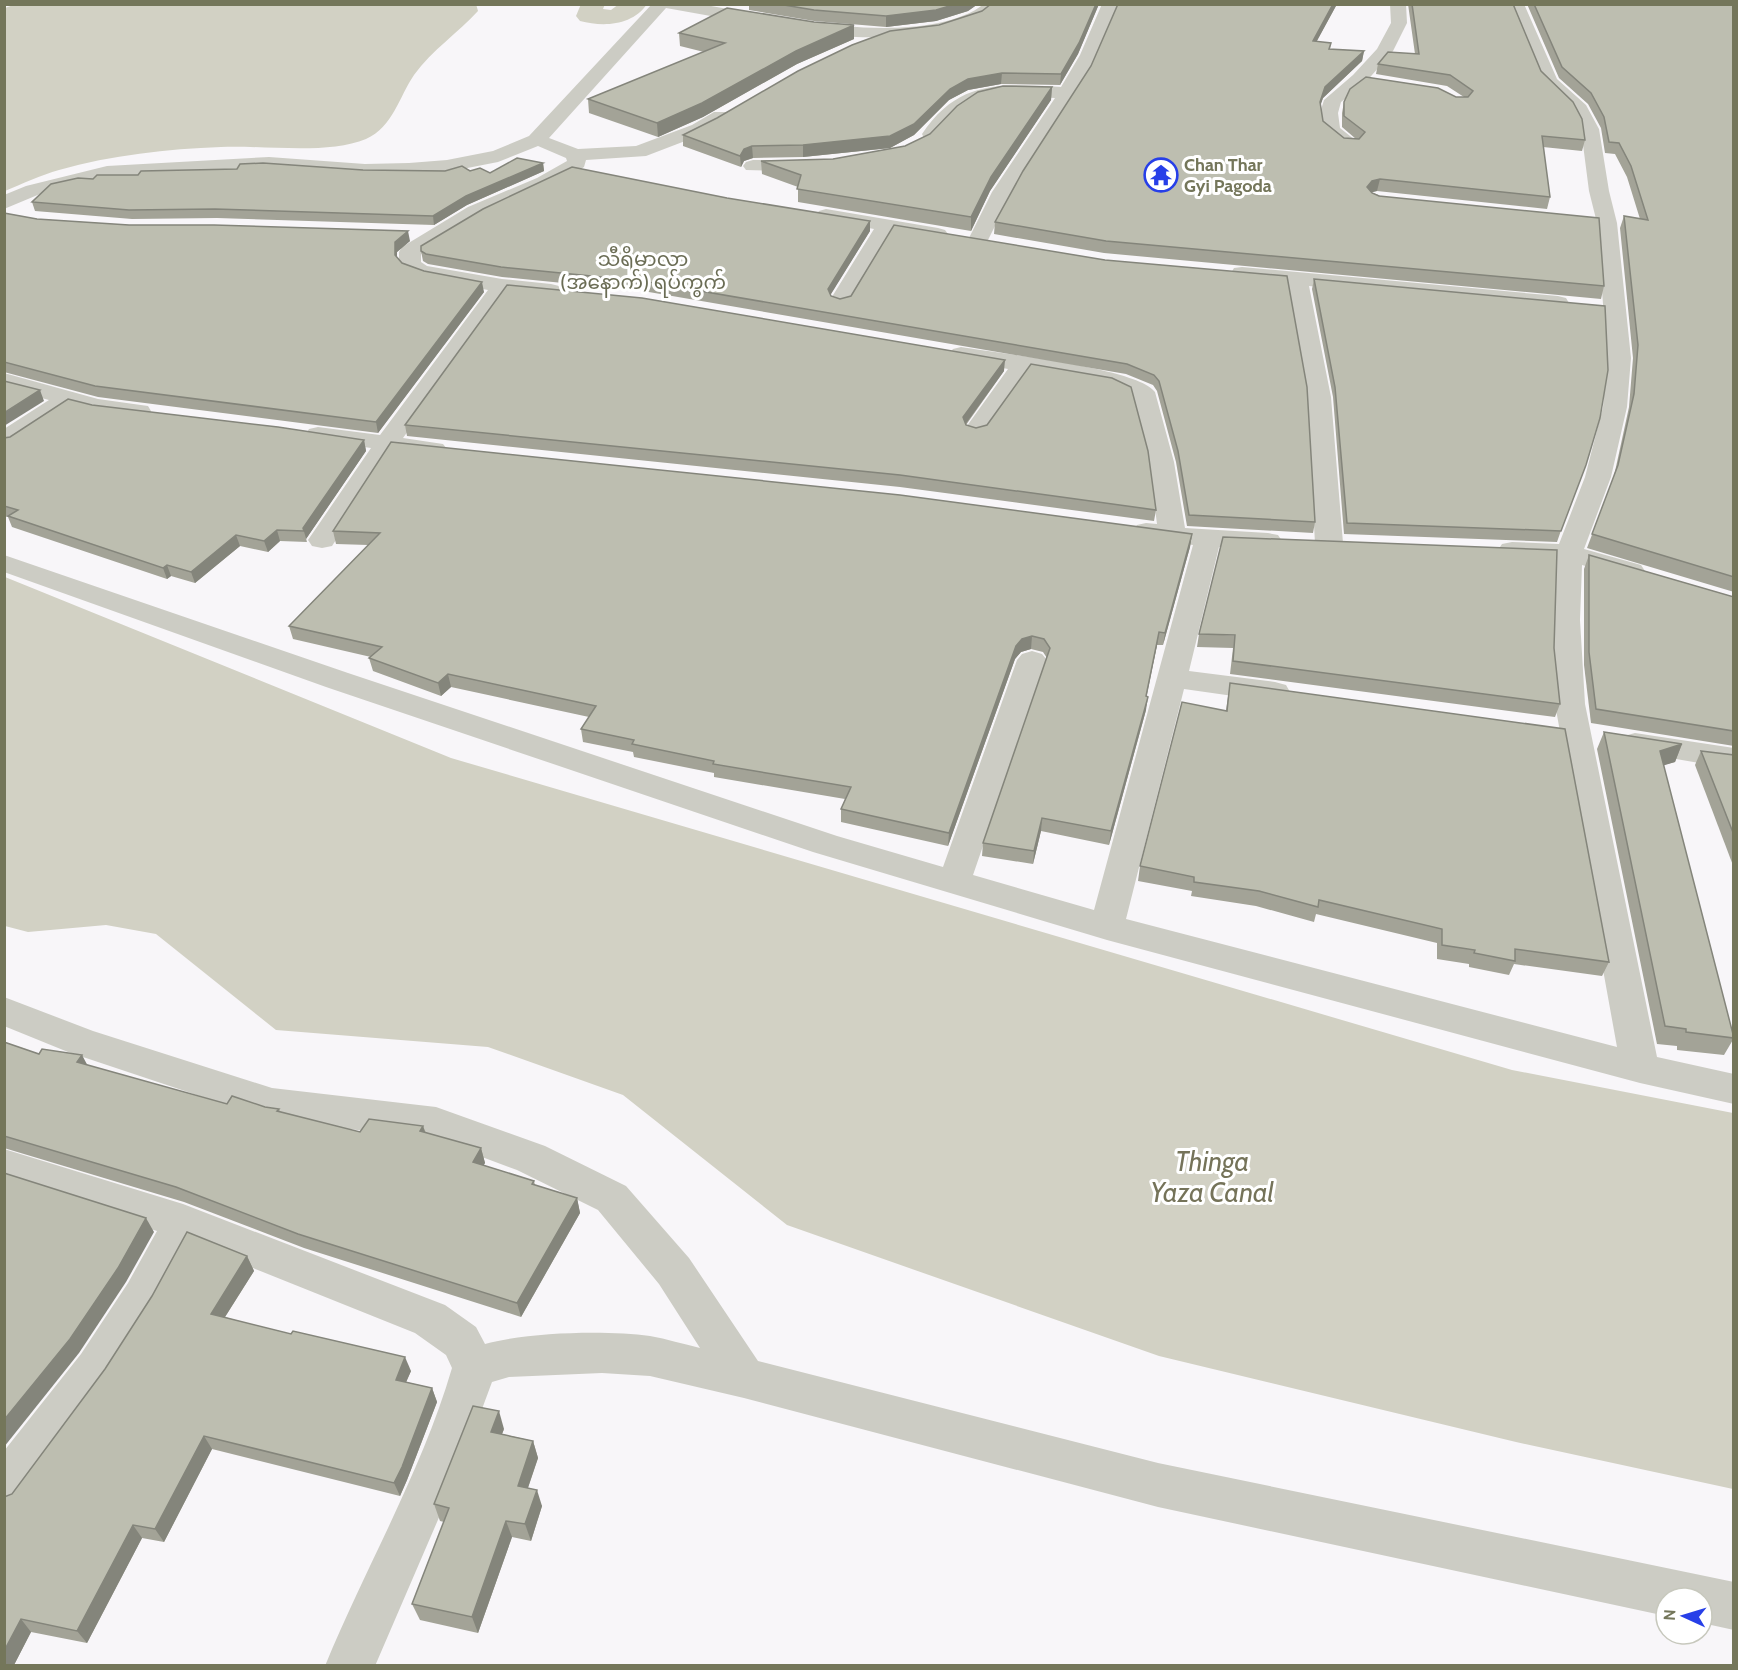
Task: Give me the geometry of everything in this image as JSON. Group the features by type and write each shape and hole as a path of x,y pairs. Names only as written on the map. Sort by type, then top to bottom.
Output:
{"street":[{"path":"4,203 33,190 106,172 269,163 365,170 409,169 447,166 498,156 536,140 661,4"},
{"path":"669,4 786,24 886,34 938,28 975,16 994,4"},
{"path":"978,242 1001,193 1069,93 1099,37 1110,4"},
{"path":"1350,144 1331,130 1329,112 1334,100 1341,92 1359,79 1384,51 1399,23 1398,4"},
{"path":"1516,4 1549,81 1580,109 1590,129 1607,223 1620,358 1615,407 1598,477 1569,553 1566,620 1570,704 1640,1068"},
{"path":"849,49 886,34"},
{"path":"1359,79 1378,82"},
{"path":"912,147 929,136 964,100 975,96 1031,91 1069,93"},
{"path":"536,140 555,145 575,155 639,152 699,129 740,105"},
{"path":"573,293 502,286 421,271 410,265 410,252 484,207 560,175 577,163 575,155"},
{"path":"753,166 793,167 827,163"},
{"path":"807,212 1001,245"},
{"path":"1584,221 1607,223"},
{"path":"841,300 886,225"},
{"path":"405,232 440,233"},
{"path":"1217,271 1616,309"},
{"path":"1125,528 1208,539 1321,542 1320,398 1297,278"},
{"path":"322,540 386,444 502,286"},
{"path":"942,351 1117,381 1143,392 1158,436 1167,484 1172,534"},
{"path":"976,430 1023,365"},
{"path":"4,380 96,406 165,414"},
{"path":"4,441 68,398"},
{"path":"292,430 386,444 456,451"},
{"path":"1107,927 1208,539"},
{"path":"1489,549 1569,553 1660,580"},
{"path":"4,563 337,680 825,844 1107,927 1640,1068 1734,1089"},
{"path":"954,882 1032,660"},
{"path":"1173,678 1304,696"},
{"path":"1541,728 1734,759"},
{"path":"4,1011 81,1042 272,1104 436,1123 542,1162 612,1198 674,1271 744,1378"},
{"path":"4,1165 183,1222 430,1319 460,1341 474,1367 466,1396 436,1471 350,1665"},
{"path":"4,1490 20,1466 64,1413 118,1335 183,1222"},
{"path":"474,1367 509,1357 602,1353 650,1356 744,1378 1158,1485 1654,1589"},
{"path":"1714,1602 1734,1606"}],"water":[{"path":"16,4 476,4 478,11 421,66 383,127 366,139 333,147 221,147 140,154 99,160 59,170 5,191 5,8"},
{"name":"Thinga Yaza Canal","path":"5,577 451,758 1512,1070 1733,1113 1733,1489 1516,1442 1159,1356 787,1225 623,1095 488,1047 276,1030 156,934 106,925 28,932 5,926"}],"building":[{"path":"778,4 956,4 936,10 886,16 814,10"},
{"path":"991,4 1096,4 1079,43 1061,74 1002,73 968,79 950,89 914,124 890,136 803,145 752,146 744,149 740,156 683,135 798,71 852,45 890,31 939,25 982,11"},
{"path":"1118,4 1333,4 1313,41 1331,43 1329,49 1364,51 1325,87 1320,102 1323,121 1344,138 1359,139 1365,132 1344,116 1344,102 1350,89 1366,77 1438,88 1456,97 1468,97 1473,91 1450,75 1378,64 1388,52 1419,54 1412,4 1513,4 1541,71 1573,102 1582,119 1585,140 1542,136 1550,197 1380,179 1372,181 1367,187 1379,196 1599,218 1604,286 1106,241 995,222 1023,171 1091,66"},
{"path":"1534,4 1734,4 1734,577 1592,534 1618,465 1634,394 1638,345 1624,216 1648,220 1631,166 1619,143 1609,142 1604,117 1591,93 1562,67"},
{"path":"727,8 814,22 854,25 796,51 702,103 657,123 588,99 725,43 679,33"},
{"path":"1003,86 1052,87 991,177 971,217 797,189 801,175 761,161 833,159 905,146 930,134 957,106 978,92"},
{"path":"517,158 543,163 466,196 433,216 215,209 129,210 32,202 51,184 78,178 93,179 97,175 138,175 141,171 237,169 240,164 263,163 363,170 445,171 462,166 470,171 480,168 490,173"},
{"path":"572,167 727,198 870,221 828,289 831,296 840,299 851,296 894,225 1105,260 1287,276 1307,387 1315,522 1189,515 1178,451 1159,381 1154,375 1127,364 642,281 501,267 426,254 421,251 421,246 483,209"},
{"path":"4,213 37,219 129,225 214,225 408,231 395,242 395,255 402,263 424,271 482,282 376,422 95,386 4,362"},
{"path":"1314,279 1605,306 1608,370 1600,418 1586,465 1561,531 1347,523 1335,387"},
{"path":"507,285 642,298 1005,360 963,417 966,425 976,428 987,425 1031,364 1112,378 1131,387 1148,451 1156,510 900,475 405,425"},
{"path":"4,381 40,390 4,413"},
{"path":"68,399 92,405 278,427 364,440 303,528 304,531 277,530 264,541 236,535 191,572 167,565 163,568 8,516 18,510 4,506 4,438 10,437"},
{"path":"391,442 900,495 1192,534 1165,633 1159,632 1146,696 1148,697 1111,831 1042,818 1034,851 983,843 1050,648 1044,639 1032,636 1022,639 1016,646 949,833 841,809 851,787 713,764 714,761 632,744 634,740 581,729 596,706 448,674 438,683 369,658 382,647 289,626 380,533 333,531"},
{"path":"1223,537 1557,550 1554,648 1560,704 1233,661 1235,635 1199,634"},
{"path":"1589,555 1734,597 1734,731 1596,709 1589,652"},
{"path":"1230,683 1565,729 1609,962 1515,949 1515,961 1474,953 1475,950 1442,945 1442,929 1319,900 1318,907 1259,891 1194,882 1194,877 1140,866 1182,702 1227,711"},
{"path":"1604,732 1682,744 1660,751 1734,1038 1686,1032 1686,1029 1665,1026"},
{"path":"1701,751 1734,755 1734,835"},
{"path":"4,1042 39,1054 42,1049 82,1055 77,1062 227,1104 232,1096 265,1107 279,1109 277,1111 360,1132 369,1119 423,1126 420,1131 481,1148 473,1162 534,1181 532,1184 577,1198 517,1303 298,1234 176,1187 4,1136"},
{"path":"4,1173 146,1218 118,1268 70,1339 4,1420"},
{"path":"187,1232 247,1256 211,1314 291,1334 293,1331 405,1357 396,1380 432,1388 402,1467 394,1483 204,1436 155,1529 133,1525 77,1631 21,1619 4,1651 4,1497 12,1494 105,1369 152,1296"},
{"path":"473,1406 499,1411 491,1432 533,1441 518,1486 537,1490 525,1524 506,1521 472,1617 412,1604 449,1508 434,1504"}],"waterway":[{"path":"593,4 588,16 616,17 636,4"}],"place":[{"name":"Chan Thar Gyi Pagoda","path":"1161,175"}],"district":[{"name":"သီရိမာလာ (အနောက်) ရပ်ကွက်","path":"643,270"}]}
